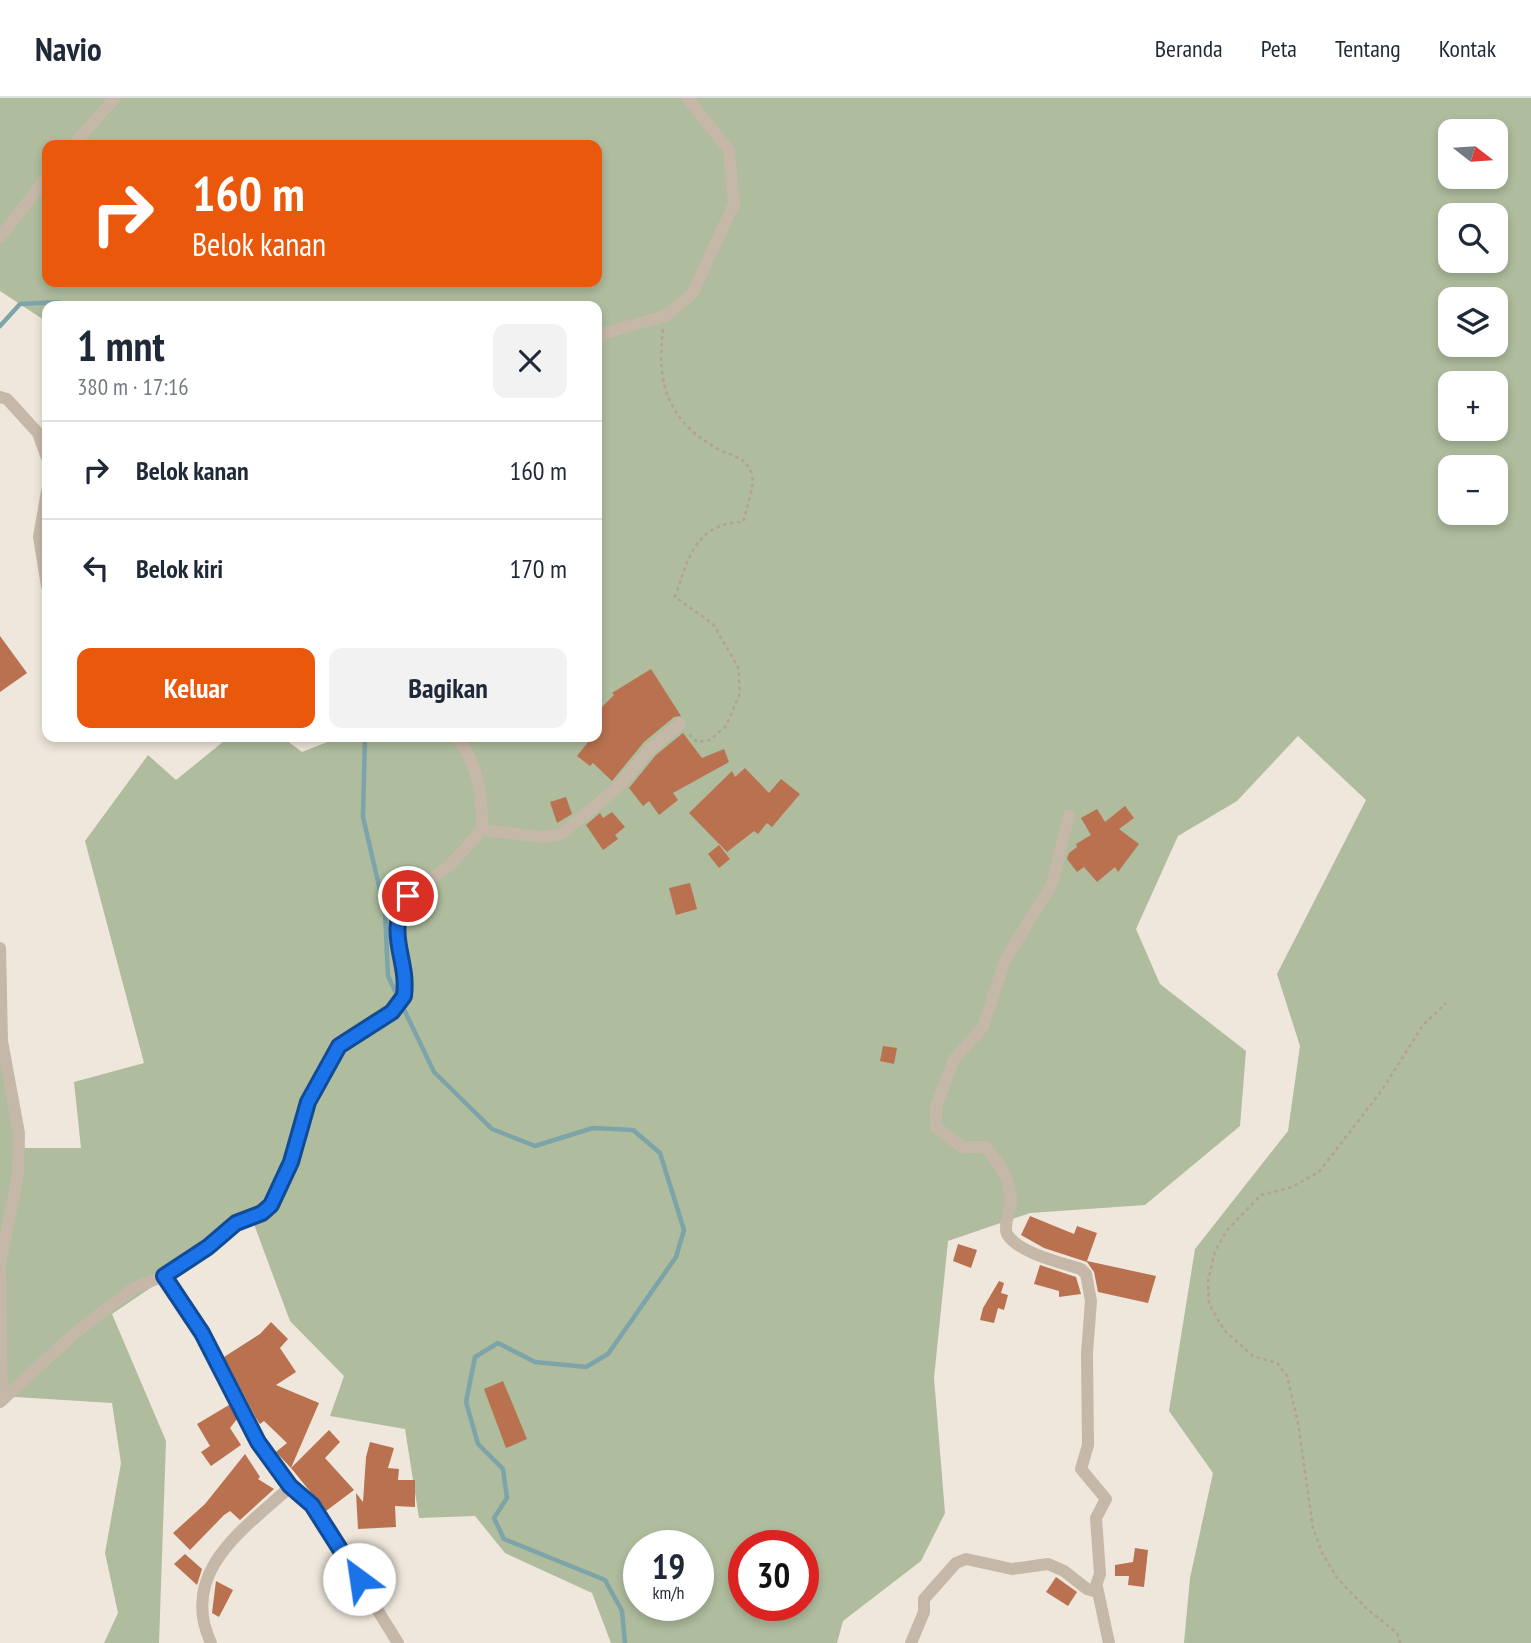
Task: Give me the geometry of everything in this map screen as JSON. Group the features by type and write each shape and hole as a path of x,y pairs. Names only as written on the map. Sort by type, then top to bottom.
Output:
{"street":[{"path":"77,140 115,98"},
{"path":"602,334 665,316 692,294 734,204 729,150 687,98"},
{"path":"0,237 42,183"},
{"path":"0,397 7,399 38,433 42,444"},
{"path":"42,520 39,537 42,555"},
{"path":"482,830 544,837 561,834 617,788 650,749 680,724"},
{"path":"1,1401 85,1326 134,1288 164,1276 208,1247 236,1223 262,1213 271,1205 291,1162 308,1102 339,1046 392,1012 404,996 396,942 398,911 408,896 450,865 482,830 483,808 468,750 461,742"},
{"path":"1069,815 1052,884 1005,960 983,1027 954,1059 936,1106 936,1127 962,1147 986,1147 1005,1171 1011,1201 1005,1230 1009,1237 1038,1255 1082,1269 1086,1274 1091,1301 1087,1353 1088,1445 1081,1469 1106,1499 1096,1518 1100,1574 1097,1587 1109,1643"},
{"path":"0,948 2,1041 19,1133 18,1174 0,1265 1,1401"},
{"path":"164,1276 202,1333 258,1442 290,1486 312,1505 398,1643"},
{"path":"211,1643 202,1616 203,1586 220,1553 290,1486"},
{"path":"911,1643 924,1612 924,1599 956,1563 966,1559 1012,1569 1048,1564 1087,1589 1094,1591 1097,1587"}],"path":[{"path":"665,316 660,356 667,401 690,428 719,450 744,460 753,477 743,522 727,522 692,546 675,597 713,624 738,667 740,693 726,726 710,740 697,742 680,724"},
{"path":"1400,1643 1397,1633 1367,1609 1338,1580 1323,1555 1313,1528 1297,1414 1287,1376 1277,1363 1253,1356 1224,1330 1209,1304 1208,1281 1214,1251 1227,1230 1261,1195 1292,1187 1319,1172 1382,1090 1423,1025 1446,1003"}],"green space":[{"path":"0,98 1531,98 1531,1643 1184,1643 1190,1578 1213,1473 1169,1411 1195,1249 1288,1131 1300,1046 1277,974 1366,800 1298,736 1237,801 1178,836 1136,929 1160,984 1246,1051 1240,1126 1145,1205 1030,1213 948,1241 934,1378 945,1513 921,1561 843,1621 837,1643 611,1643 592,1593 505,1553 475,1516 419,1518 405,1429 330,1416 344,1376 290,1321 252,1219 112,1314 166,1441 159,1643 104,1643 118,1613 105,1553 121,1463 112,1403 0,1396 0,1058 25,1148 81,1148 74,1082 144,1063 85,841 148,755 176,780 223,742 289,742 302,752 327,742 602,742 602,301 42,301 42,319 0,291"}],"building":[{"path":"0,636 27,673 0,692"},
{"path":"651,669 681,716 674,717 644,742 612,781 593,763 590,766 577,756 588,742 602,742 602,707 614,695 612,693"},
{"path":"683,733 702,758 724,749 729,762 673,793 678,800 659,815 649,801 643,806 629,788 656,755"},
{"path":"745,768 769,793 781,779 800,794 772,827 767,823 758,834 754,831 727,852 689,813 732,771 735,777"},
{"path":"566,797 572,814 557,823 550,802"},
{"path":"1125,806 1134,818 1119,829 1139,844 1118,872 1115,867 1097,882 1084,867 1077,872 1067,859 1069,853 1077,847 1076,844 1091,835 1081,818 1097,809 1105,822"},
{"path":"612,812 625,827 615,835 618,839 603,850 586,825 600,813 603,818"},
{"path":"719,845 730,859 719,868 708,854"},
{"path":"690,883 697,909 676,915 669,888"},
{"path":"883,1046 897,1048 894,1064 880,1061"},
{"path":"1030,1216 1074,1234 1077,1226 1097,1233 1087,1261 1156,1276 1148,1303 1098,1292 1094,1272 1087,1262 1044,1248 1021,1235"},
{"path":"958,1244 977,1250 971,1268 953,1261"},
{"path":"1040,1265 1076,1277 1081,1294 1059,1297 1059,1291 1034,1284"},
{"path":"999,1281 1004,1283 1001,1293 1008,1295 1004,1310 998,1308 994,1323 980,1320 983,1308"},
{"path":"271,1322 288,1339 280,1348 296,1372 276,1385 319,1403 291,1468 276,1452 287,1443 264,1421 260,1424 224,1357 260,1334"},
{"path":"503,1381 527,1439 506,1448 484,1389"},
{"path":"229,1405 237,1419 230,1428 241,1445 211,1466 201,1452 210,1446 197,1424"},
{"path":"329,1430 340,1442 325,1458 354,1490 326,1511 291,1468"},
{"path":"370,1442 394,1448 388,1468 399,1469 398,1480 415,1480 415,1507 395,1506 396,1527 358,1529 356,1493 363,1502 366,1457"},
{"path":"245,1454 260,1477 258,1479 274,1489 240,1520 230,1511 224,1515 190,1550 173,1533 205,1504"},
{"path":"1135,1548 1148,1550 1144,1587 1128,1585 1129,1576 1115,1576 1115,1565 1133,1562"},
{"path":"185,1554 202,1569 197,1585 174,1564"},
{"path":"1056,1577 1077,1592 1068,1606 1046,1592"},
{"path":"216,1581 233,1590 219,1617 212,1613"}],"waterway":[{"path":"0,326 20,304 42,303"},
{"path":"365,742 363,817 385,912 388,976 434,1072 492,1129 535,1146 593,1128 633,1130 660,1153 684,1230 676,1257 608,1354 586,1367 535,1362 498,1343 475,1357 466,1402 478,1444 503,1469 507,1498 494,1518 504,1539 605,1580 622,1611 625,1643"}],"route":[{"path":"359,1579 312,1505 290,1486 258,1442 202,1333 164,1276 208,1247 236,1223 262,1213 271,1205 291,1162 308,1102 339,1046 392,1012 404,996 405,988 396,942 398,911 408,896"}]}
